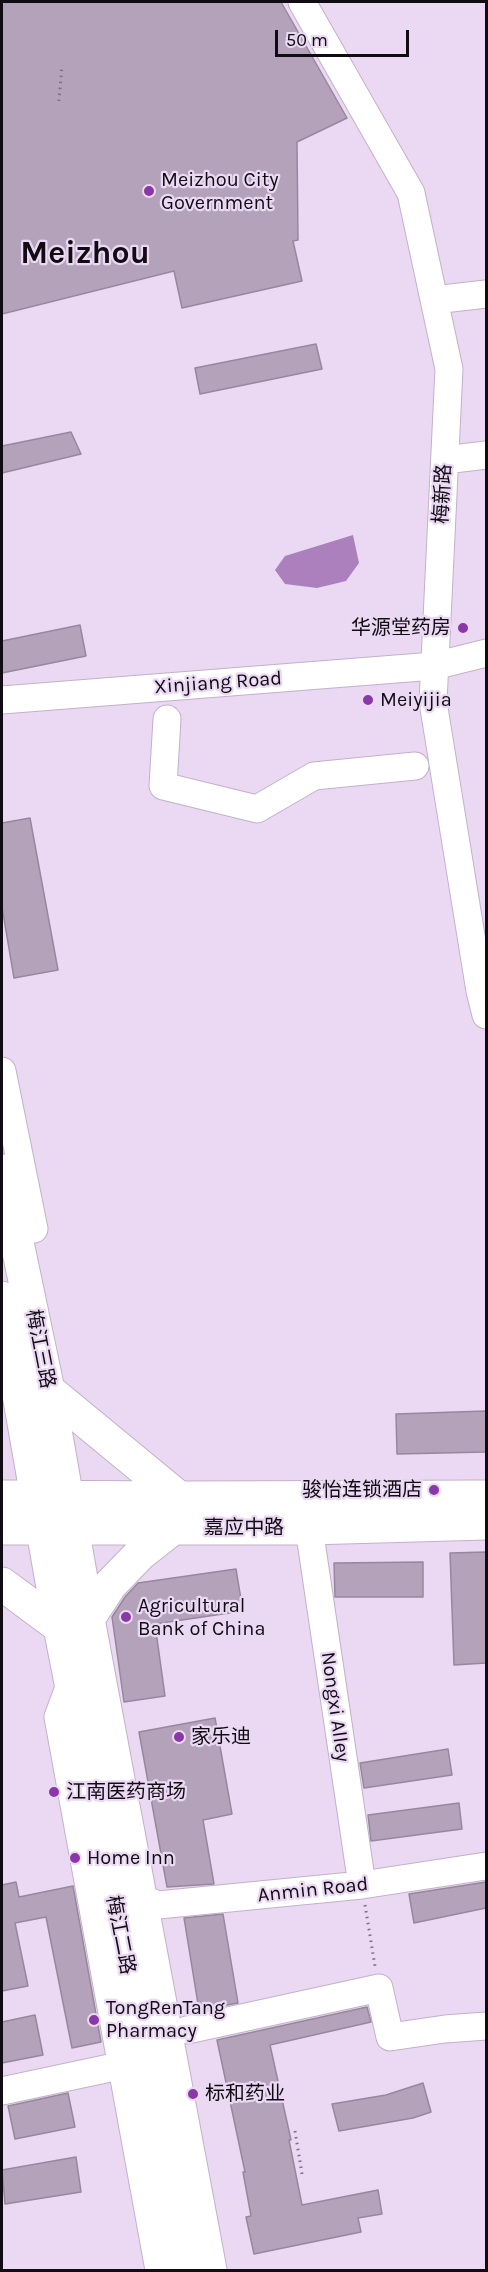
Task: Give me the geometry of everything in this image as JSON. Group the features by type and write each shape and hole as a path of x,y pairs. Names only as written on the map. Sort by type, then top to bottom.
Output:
{"main road":[{"name":"梅江三路","path":"2,1171 48,1389 55,1513"},
{"name":"梅江三路","path":"2,1298 16,1378 55,1513"},
{"path":"2,1430 16,1378"},
{"path":"2,1584 74,1623 176,1513 48,1389"},
{"name":"嘉应中路","path":"2,1497 55,1513"},
{"name":"嘉应中路","path":"2,1528 55,1513 176,1513 486,1497"},
{"name":"梅江二路","path":"55,1513 74,1623 103,1698 149,1902 210,2271"},
{"name":"嘉应中路","path":"176,1513 309,1528 486,1524"},
{"name":"梅江二路","path":"74,1623 71,1682 133,2063 186,2271"}],"street":[{"name":"梅新路","path":"302,2 411,193 449,369 433,702 484,999"},
{"path":"434,300 486,294"},
{"path":"445,460 486,454"},
{"name":"Xinjiang Road","path":"2,700 434,666 486,653"},
{"path":"166,719 163,786 257,808 314,776 416,766"},
{"path":"2,1071 34,1230"},
{"name":"Nongxi Alley","path":"309,1528 362,1885"},
{"name":"Anmin Road","path":"149,1902 362,1885 486,1866"},
{"path":"149,1902 225,2271"},
{"path":"187,2030 379,1988 390,2037 486,2026"},
{"path":"2,2091 133,2063 159,2271"}],"path":[{"path":"59,101 62,65"},
{"path":"362,1885 379,1988"},
{"path":"295,2131 302,2174"}],"shaded area":[{"path":"353,535 359,563 346,581 317,588 285,584 275,570 285,556"}],"building":[{"name":"Meizhou City Government","path":"2,2 281,2 347,118 297,142 298,240 293,241 302,281 182,308 174,271 2,314"},
{"path":"316,344 322,369 200,394 195,368"},
{"path":"71,432 81,454 2,473 2,446"},
{"path":"80,625 86,656 2,673 2,641"},
{"path":"30,818 58,970 14,978 2,907 2,823"},
{"path":"486,1411 486,1452 397,1454 396,1414"},
{"path":"486,1552 486,1663 454,1665 450,1553"},
{"path":"423,1562 423,1597 335,1597 334,1563"},
{"path":"236,1569 243,1611 155,1624 165,1696 124,1702 112,1617 125,1597 138,1583"},
{"path":"215,1718 232,1814 203,1820 214,1884 167,1887 139,1732"},
{"path":"448,1749 452,1775 364,1788 360,1763"},
{"path":"459,1803 462,1829 371,1841 368,1815"},
{"path":"16,1882 19,1897 73,1886 101,2042 72,2048 46,1917 15,1923 28,1986 2,1991 2,1885"},
{"path":"486,1882 486,1908 414,1923 409,1894"},
{"path":"223,1914 238,2003 199,2010 184,1918"},
{"path":"367,2007 371,2022 270,2045 291,2140 289,2140 302,2205 378,2190 382,2214 358,2218 361,2232 254,2254 246,2217 251,2216 243,2172 245,2172 217,2040"},
{"path":"35,2015 43,2055 2,2063 2,2022"},
{"path":"423,2083 431,2112 413,2118 339,2131 332,2104 386,2095"},
{"path":"68,2093 75,2127 15,2139 8,2106"},
{"path":"76,2157 81,2192 5,2204 2,2170"}],"place":[{"name":"Meizhou City Government","path":"149,191"},
{"name":"华源堂药房","path":"463,628"},
{"name":"Meiyijia","path":"368,700"},
{"name":"骏怡连锁酒店","path":"434,1490"},
{"name":"Agricultural Bank of China","path":"126,1617"},
{"name":"家乐迪","path":"179,1737"},
{"name":"江南医药商场","path":"54,1792"},
{"name":"Home Inn","path":"75,1858"},
{"name":"TongRenTang Pharmacy","path":"94,2020"},
{"name":"标和药业","path":"193,2094"}],"district":[{"name":"Meizhou","path":"85,254"}]}
